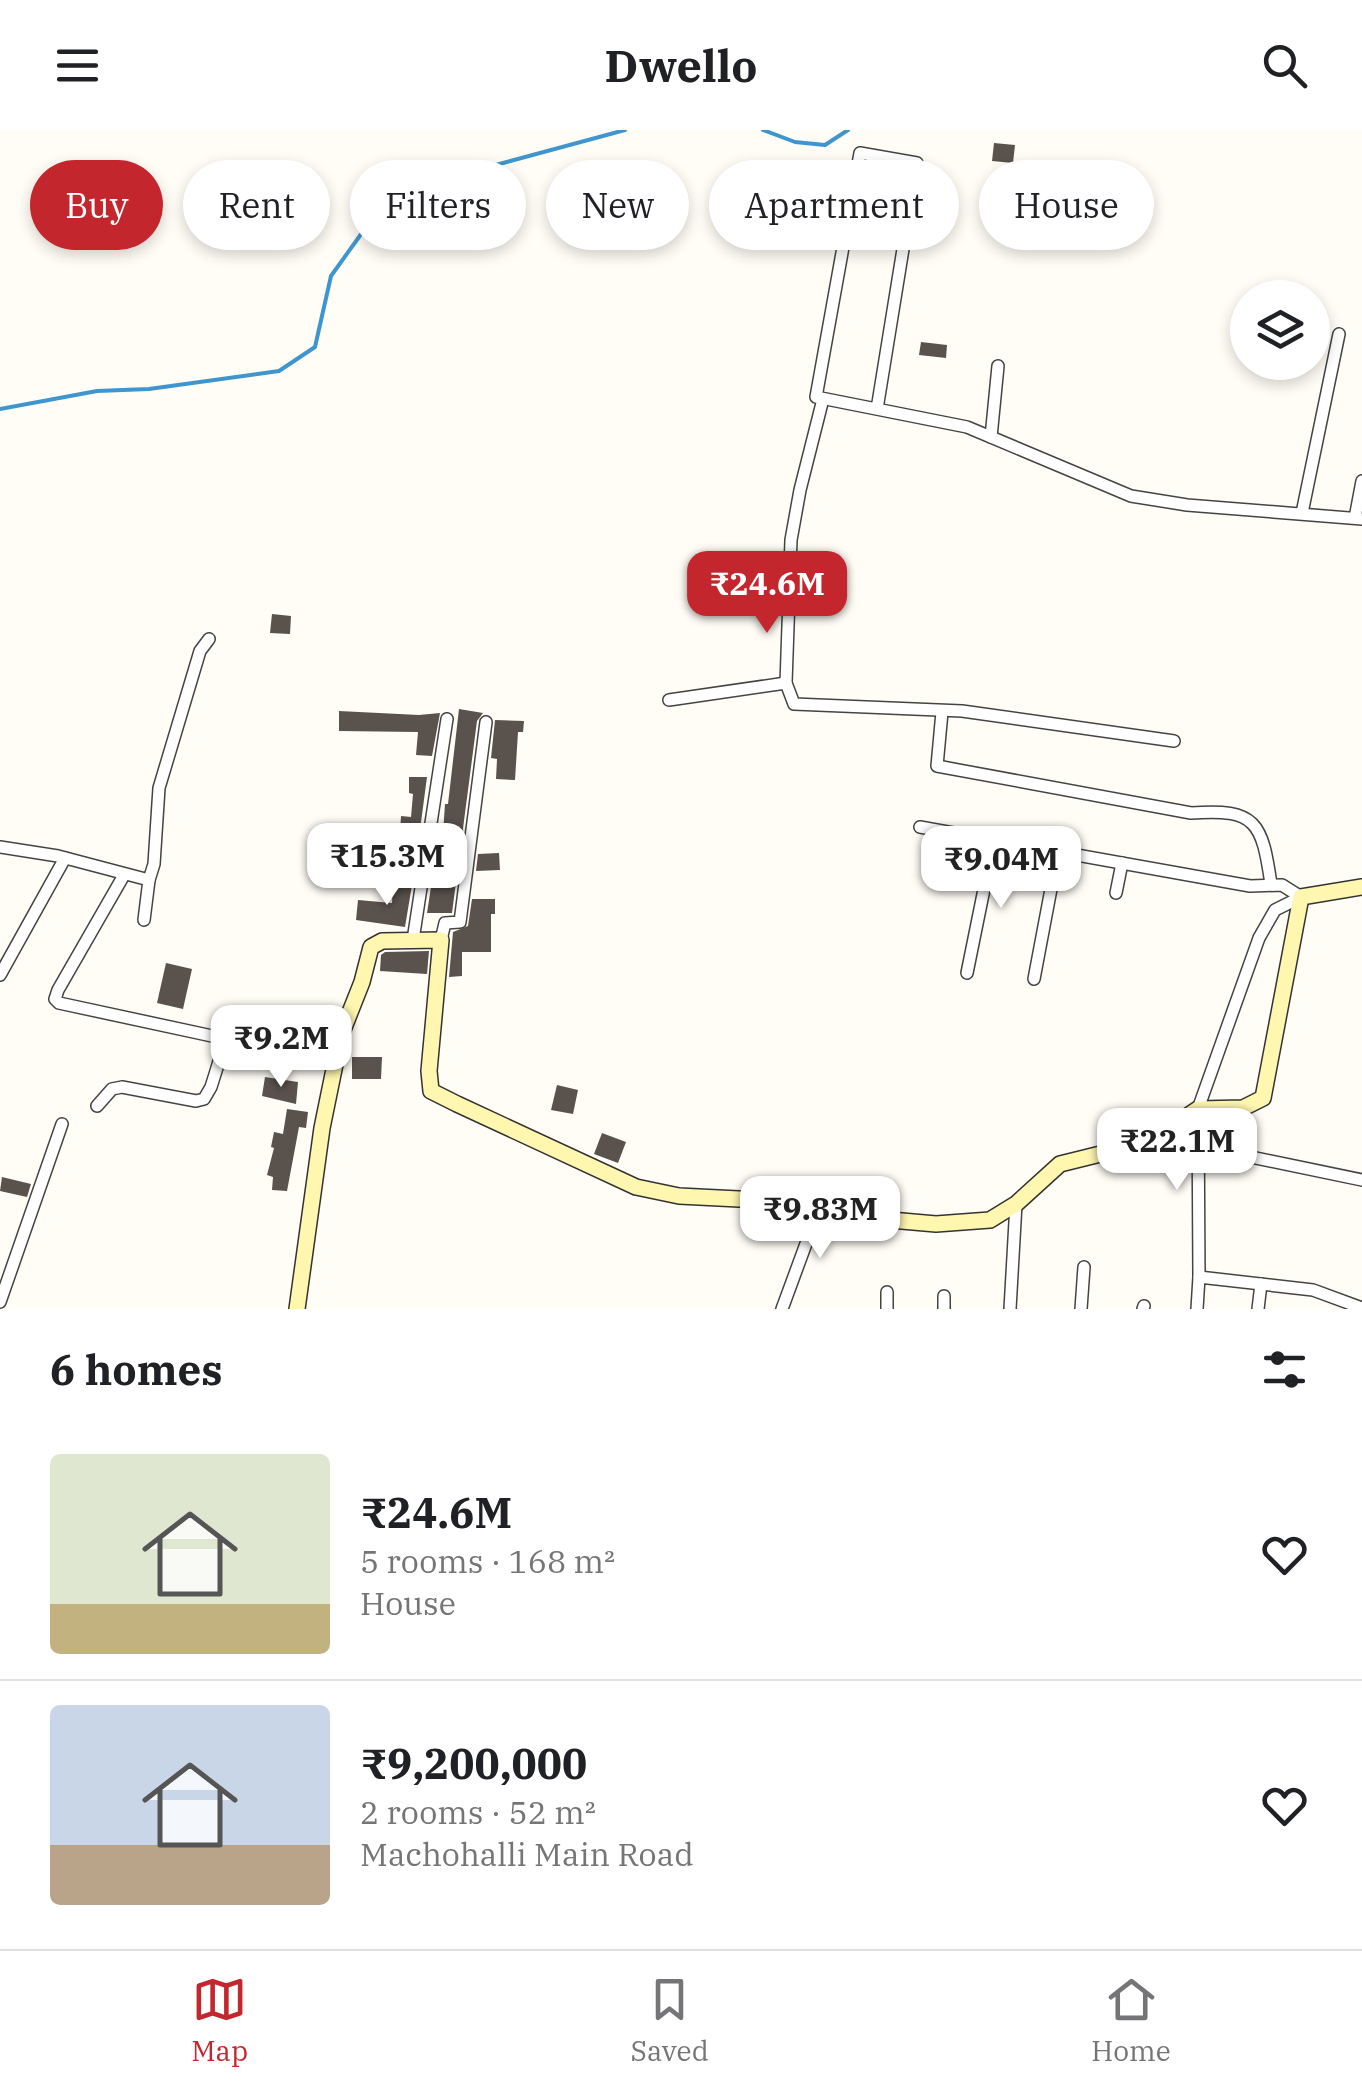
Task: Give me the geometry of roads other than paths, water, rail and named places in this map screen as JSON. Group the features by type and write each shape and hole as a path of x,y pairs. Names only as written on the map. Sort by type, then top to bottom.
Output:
{"street":[{"path":"876,409 917,162 860,154 816,398 967,427 1131,496 1187,505 1358,519 1362,481"},
{"path":"1302,513 1338,334"},
{"path":"990,437 998,366"},
{"path":"823,399 791,540 786,683 794,704 962,711 1174,741"},
{"path":"144,920 148,880 154,864 159,788 200,651 209,639"},
{"path":"669,700 786,683"},
{"path":"942,712 938,766 1192,813 1230,810 1251,822 1264,839 1271,884"},
{"path":"412,940 448,719"},
{"path":"486,722 460,922 446,922 441,940 430,1059 431,1090 636,1187 678,1196 820,1203 879,1219 936,1224 990,1220 1016,1204 1060,1164 1149,1142 1198,1108 1243,1108 1262,1098 1301,897"},
{"path":"920,827 1250,886 1282,885 1301,897"},
{"path":"967,973 994,840"},
{"path":"0,847 65,858 148,880"},
{"path":"1034,979 1058,852"},
{"path":"0,974 65,858"},
{"path":"1116,893 1122,863"},
{"path":"124,875 55,1000 226,1039 336,1058"},
{"path":"1197,1309 1198,1108 1260,938 1275,910 1301,897 1362,888"},
{"path":"297,1309 322,1128 340,1035 372,947 382,941 441,940"},
{"path":"97,1106 112,1089 122,1087 196,1101 204,1099 226,1039"},
{"path":"0,1302 62,1124"},
{"path":"1198,1146 1362,1180"},
{"path":"782,1309 820,1203"},
{"path":"1010,1309 1016,1204"},
{"path":"1081,1309 1084,1267"},
{"path":"1200,1276 1313,1290 1362,1308"},
{"path":"1258,1309 1261,1284"},
{"path":"887,1292 887,1309"}],"waterway":[{"path":"0,409 97,391 149,389 279,371 315,347 331,276 364,230 414,187 625,130"},
{"path":"763,130 795,142 825,145 848,130"}]}
